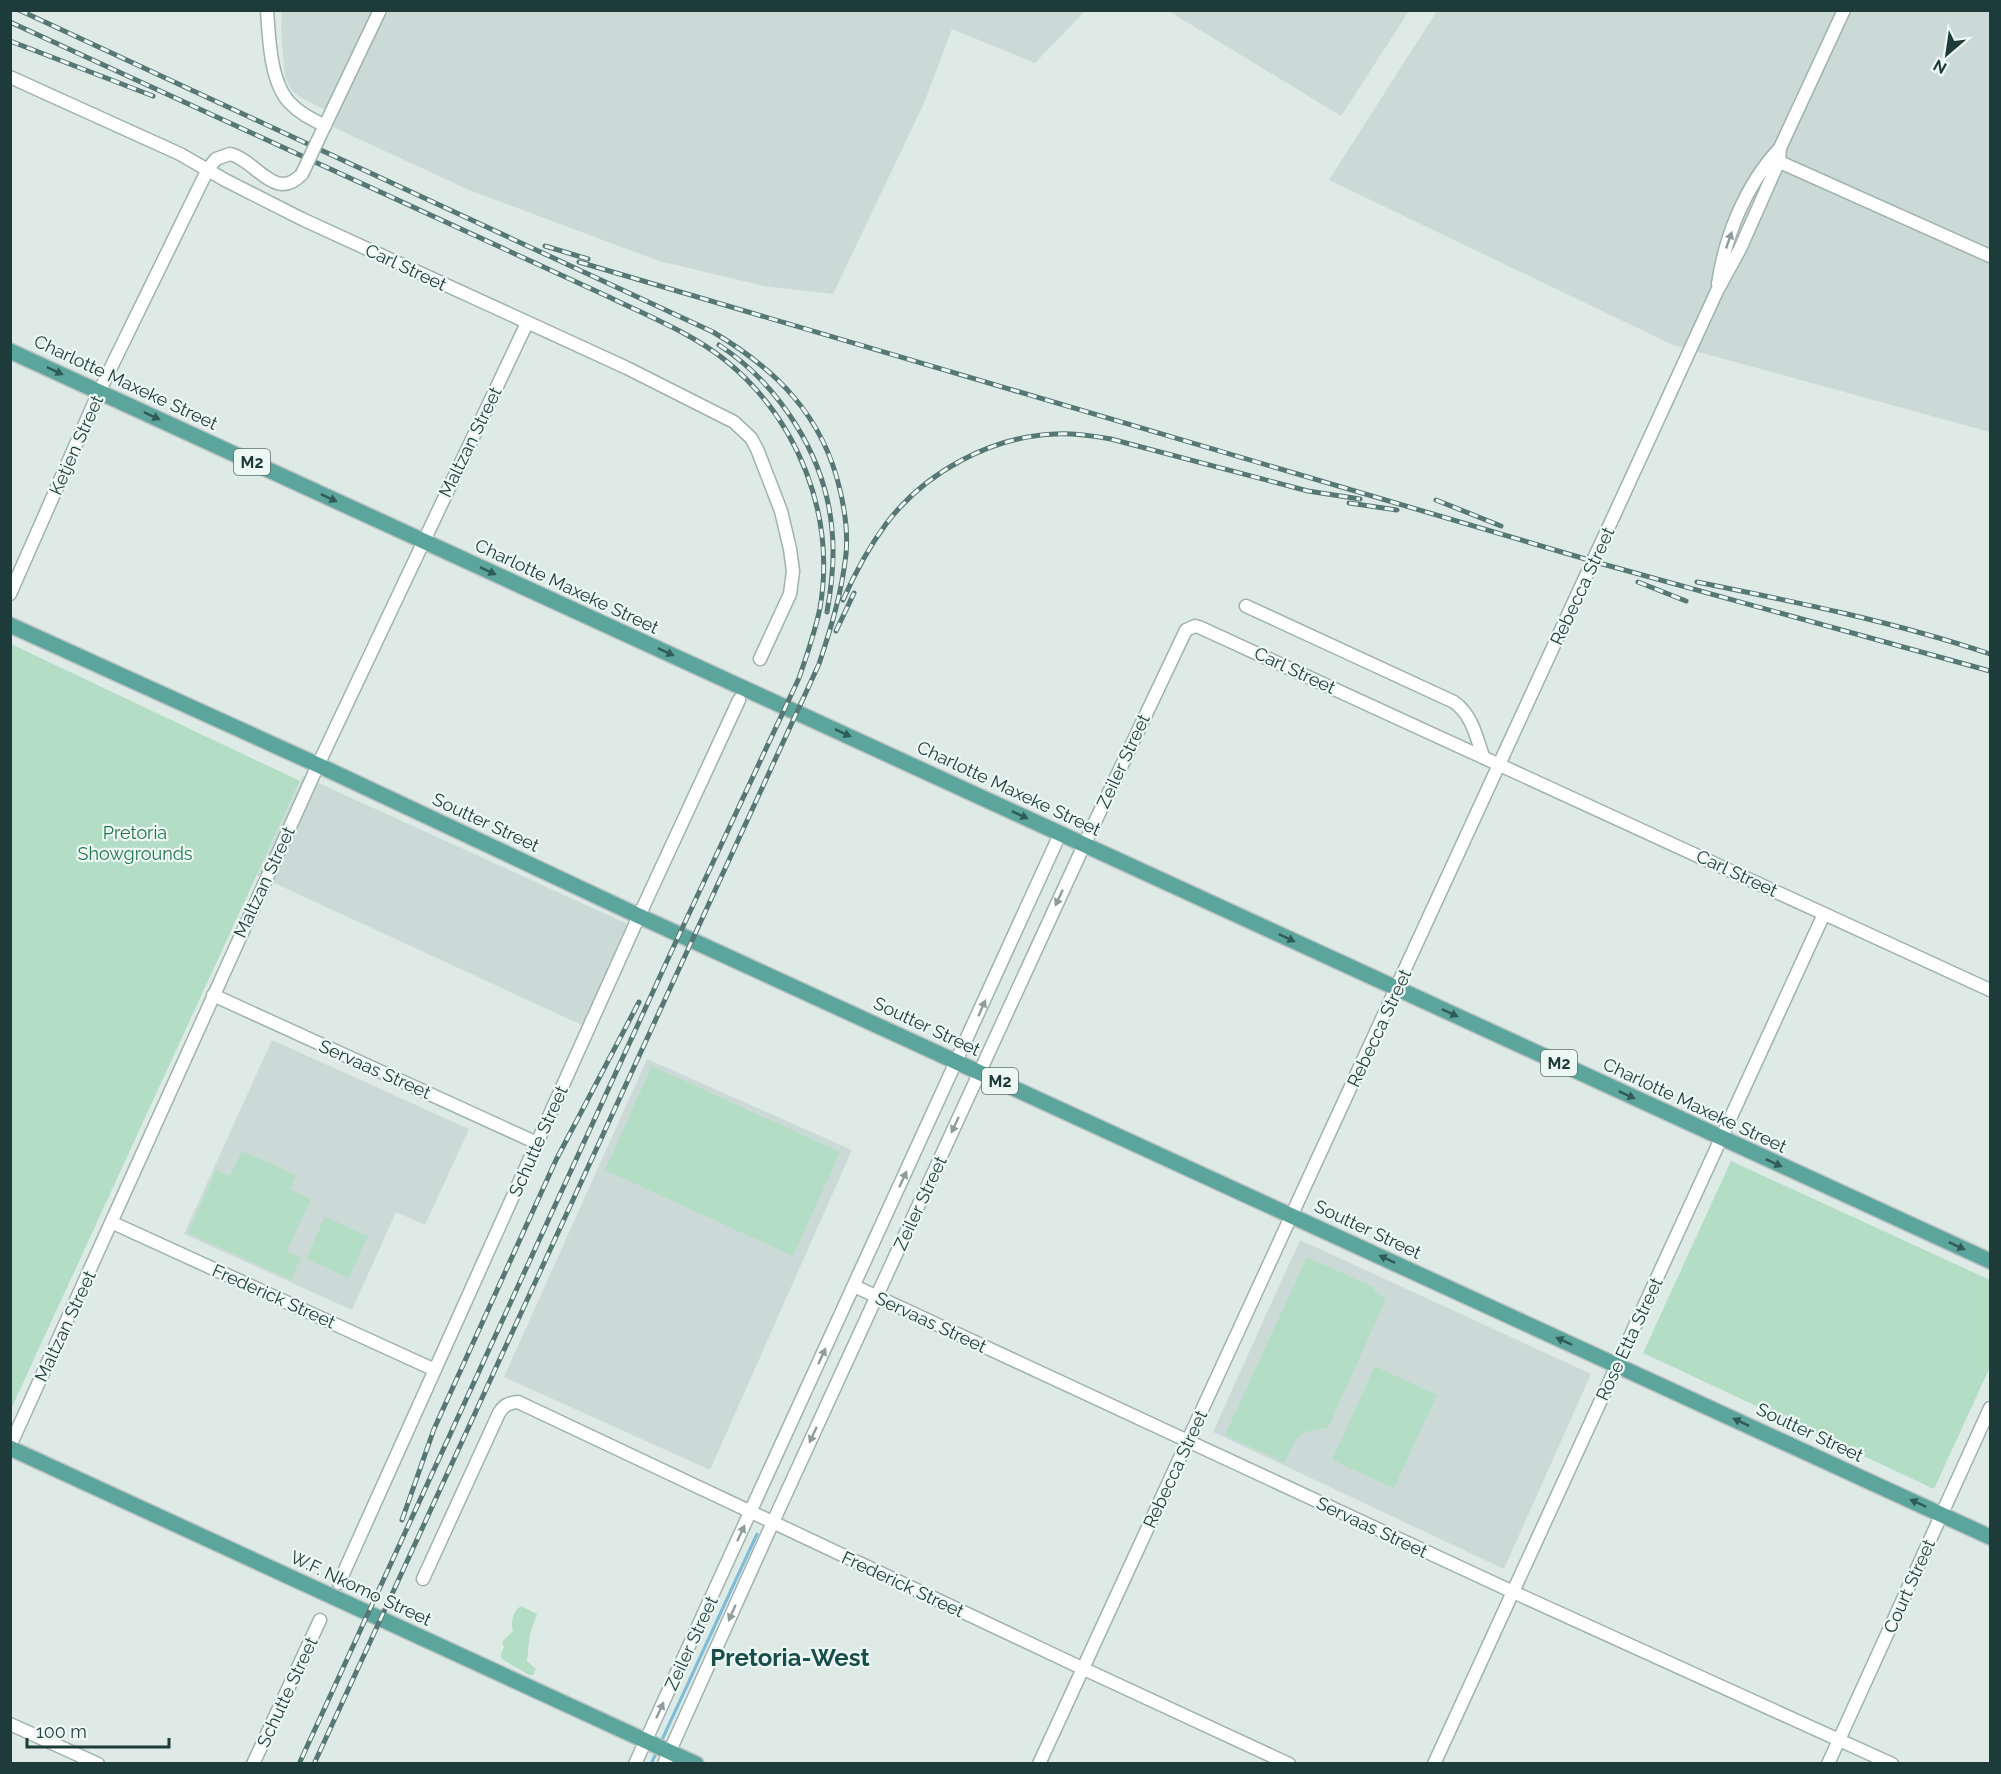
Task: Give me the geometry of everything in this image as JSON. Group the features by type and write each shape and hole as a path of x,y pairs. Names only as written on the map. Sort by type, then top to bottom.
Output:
{"main road":[{"name":"Charlotte Maxeke Street","path":"10,351 1990,1262"},
{"name":"Soutter Street","path":"10,625 1990,1537"},
{"name":"W.F. Nkomo Street","path":"10,1447 647,1741 667,1755 696,1764"}],"street":[{"path":"267,10 268,32 279,87 302,113 325,126"},
{"path":"208,169 216,159 231,154 278,184 290,183 302,174 380,10"},
{"name":"Rebecca Street","path":"1039,1764 1717,291 1740,249 1774,159 1844,10"},
{"name":"Carl Street","path":"10,77 135,133 302,219 627,368 734,422 751,438 787,531 790,549 792,582 785,605 760,659"},
{"path":"1774,159 1990,256"},
{"name":"Ketjen Street","path":"10,594 99,392 208,169"},
{"name":"Maltzan Street","path":"10,1447 318,765 527,323"},
{"path":"1246,606 1454,702 1469,717 1483,756"},
{"name":"Carl Street","path":"1178,643 1184,631 1195,626 1199,627 1990,990"},
{"name":"Zeiler Street","path":"667,1755 1178,643"},
{"name":"Schutte Street","path":"339,1583 639,916 739,700"},
{"name":"Zeiler Street","path":"635,1764 1060,834"},
{"name":"Rose Etta Street","path":"1434,1764 1511,1591 1824,914"},
{"name":"Servaas Street","path":"213,995 537,1143"},
{"name":"Frederick Street","path":"113,1223 435,1370"},
{"name":"Servaas Street","path":"854,1286 1511,1591 1892,1764"},
{"name":"Frederick Street","path":"423,1579 499,1413 503,1406 518,1402 1289,1764"},
{"name":"Court Street","path":"1828,1764 1990,1408"},
{"name":"Schutte Street","path":"253,1764 320,1620"},
{"path":"10,1724 98,1764"}],"shaded area":[{"path":"282,11 1085,11 1035,63 952,29 924,103 833,294 764,286 659,261 469,190 333,127 338,116 301,98 292,91 285,77"},
{"path":"1169,11 1409,11 1341,116"},
{"path":"1437,11 1990,11 1990,432 1673,345 1329,180"},
{"path":"303,776 630,925 584,1026 257,875"},
{"path":"272,1040 469,1129 425,1225 396,1212 352,1310 184,1234"},
{"path":"647,1059 852,1150 710,1470 504,1377"},
{"path":"1300,1240 1591,1374 1504,1569 1213,1432"}],"green space":[{"name":"Pretoria Showgrounds","path":"10,644 300,781 11,1409"},
{"path":"652,1066 840,1152 793,1256 605,1170"},
{"path":"242,1151 296,1175 290,1189 311,1199 287,1251 301,1257 291,1280 188,1233 216,1171 230,1176"},
{"path":"1731,1161 1990,1280 1990,1367 1934,1489 1643,1353"},
{"path":"325,1217 368,1236 349,1278 306,1259"},
{"path":"1307,1257 1375,1288 1373,1291 1386,1299 1328,1428 1310,1431 1299,1436 1285,1463 1225,1435"},
{"path":"1375,1366 1437,1395 1394,1488 1332,1460"},
{"path":"521,1606 537,1614 530,1634 527,1661 536,1669 533,1675 529,1675 502,1659 501,1654 504,1647 502,1642 513,1631 513,1617"}],"waterway":[{"path":"661,1742 757,1534"},
{"path":"651,1764 657,1751"}],"railway":[{"path":"19,10 713,332 757,362 777,379 809,418 822,439 832,464 846,522 846,554 842,582 819,664 314,1764"},
{"path":"10,22 609,297 698,341 725,360 751,384 773,411 806,471 816,504 822,538 824,573 820,608 799,678 299,1764"},
{"path":"10,41 153,96"},
{"path":"545,246 588,259"},
{"path":"579,262 1599,563 1990,671"},
{"path":"719,345 741,361 762,381 780,402 810,450 828,503 832,530 832,571 827,612"},
{"path":"843,600 863,560 886,524 920,488 962,460 984,450 1032,436 1070,434 1111,439 1308,491 1360,499"},
{"path":"1436,500 1501,526"},
{"path":"1349,503 1397,510"},
{"path":"1638,582 1686,601"},
{"path":"1697,582 1882,622 1990,654"},
{"path":"836,631 854,593"},
{"path":"402,1520 434,1429 556,1160 639,1002"}],"district":[{"name":"Pretoria-West","path":"790,1657"}]}
